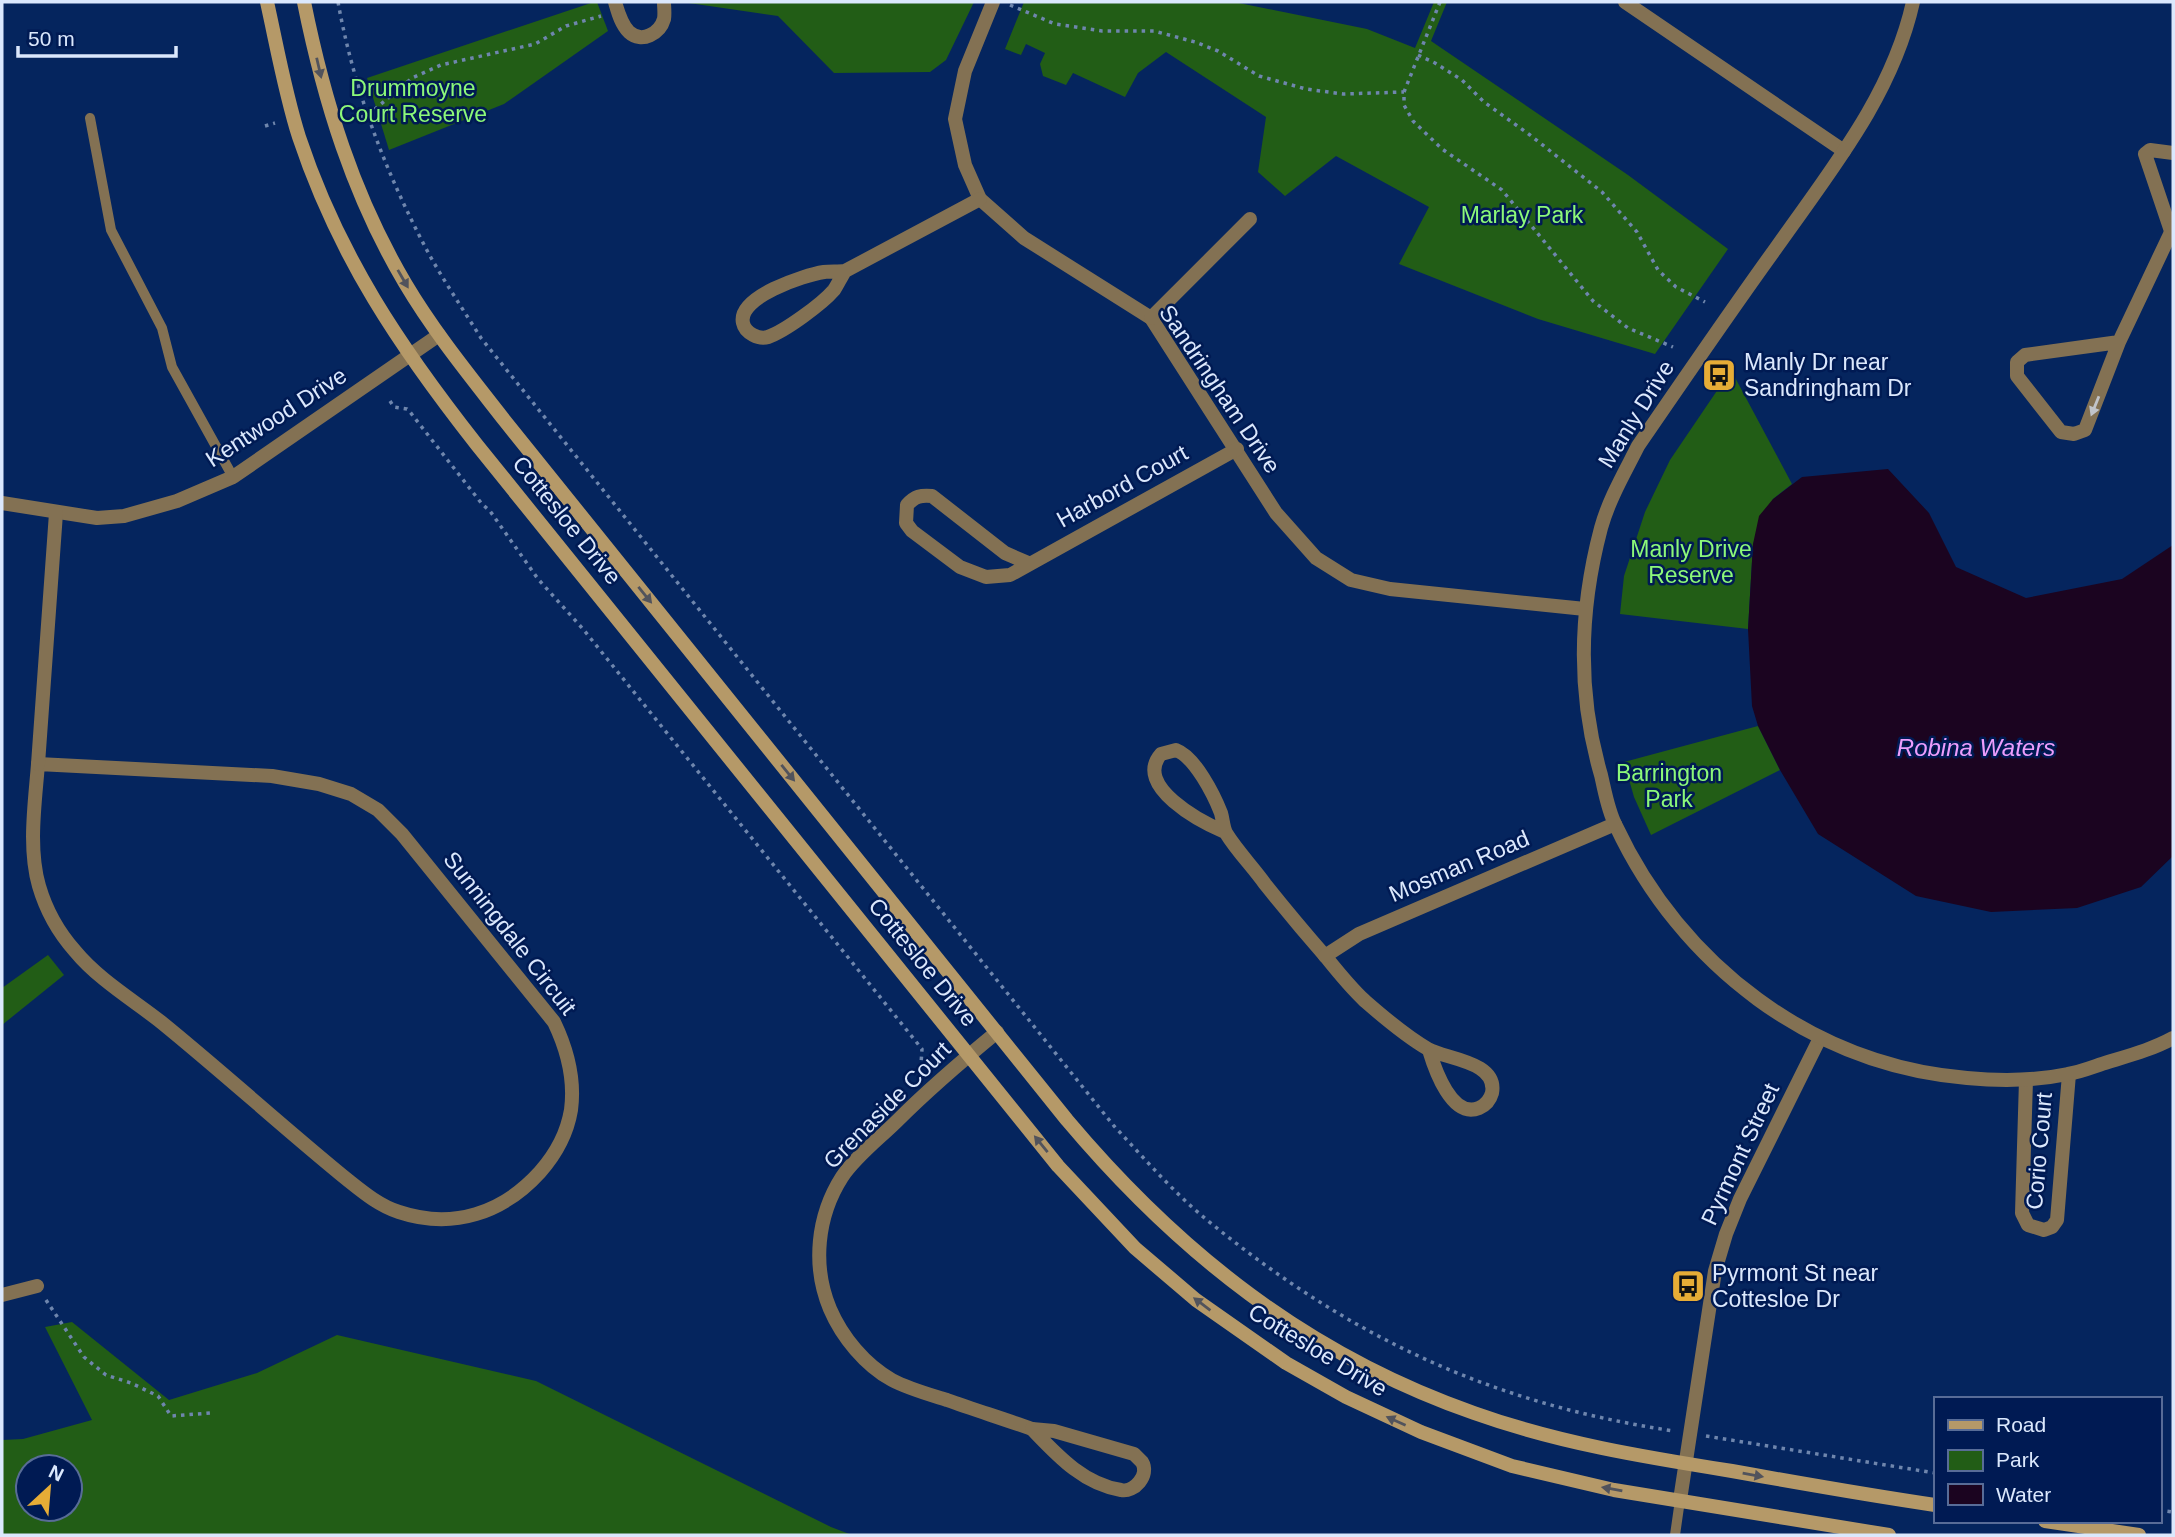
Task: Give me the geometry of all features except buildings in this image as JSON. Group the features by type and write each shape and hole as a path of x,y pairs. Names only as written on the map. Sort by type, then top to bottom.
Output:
{"main road":[{"name":"Cottesloe Drive","path":"267,2 281,70 299,135 323,199 366,287 409,356 968,1056 1058,1166 1135,1248 1196,1300 1286,1363 1375,1412 1465,1450 1558,1478 1889,1535"},
{"name":"Cottesloe Drive","path":"304,2 329,109 354,180 386,248 439,335 505,421 1067,1119 1137,1198 1208,1263 1280,1317 1390,1378 1473,1413 1621,1453 1934,1505"},
{"path":"2058,1523 2139,1535"}],"street":[{"path":"617,7 628,32 642,37 659,29 664,21 664,2"},
{"name":"Sandringham Drive","path":"993,2 965,71 956,119 965,165 980,199 1024,238 1151,318 1276,513 1316,558 1351,580 1390,589 1585,609"},
{"path":"1625,2 1844,151"},
{"name":"Manly Drive","path":"1913,2 1901,46 1878,99 1638,446 1618,485 1602,527 1585,609 1582,657 1593,750 1615,824 1665,908 1708,958 1743,990 1784,1019 1820,1038 1875,1060 1929,1074 2026,1080 2069,1074 2157,1046 2173,1038"},
{"path":"2119,342 2025,355 2017,362 2017,376 2061,432 2074,434 2085,430 2119,342 2172,229 2144,154 2150,150 2173,153"},
{"path":"845,271 834,290 814,309 767,337 748,331 742,322 744,310 751,301 791,281 824,272 845,271 980,199"},
{"path":"1151,318 1250,219"},
{"name":"Kentwood Drive","path":"2,503 97,518 124,516 177,501 233,477 439,335"},
{"name":"Harbord Court","path":"1028,563 1005,553 932,496 921,495 913,498 907,505 906,523 912,531 960,567 986,577 1010,575 1237,449"},
{"name":"Sunningdale Circuit","path":"38,764 272,776 335,788 378,810 402,834 554,1021 565,1050 572,1091 567,1126 550,1160 514,1197 463,1218 428,1218 396,1211 368,1196 349,1181 71,947 56,925 38,885 34,830 38,764 56,513"},
{"path":"1225,832 1204,823 1162,790 1154,772 1154,764 1161,754 1175,750 1190,759 1221,814 1225,832 1289,914 1365,1000 1429,1051 1449,1055 1483,1070 1492,1087 1492,1096 1487,1103 1481,1108 1470,1110 1458,1106 1435,1070 1429,1051"},
{"name":"Mosman Road","path":"1325,956 1359,933 1615,824"},
{"name":"Grenaside Court","path":"997,1032 922,1096 844,1175 825,1211 820,1231 822,1288 834,1320 845,1336 872,1366 891,1379 1032,1429 1064,1434 1134,1454 1142,1461 1144,1470 1141,1480 1134,1488 1123,1491 1080,1475 1032,1429"},
{"name":"Pyrmont Street","path":"1680,1500 1715,1271 1726,1234 1740,1199 1820,1038"},
{"name":"Corio Court","path":"2026,1080 2022,1213 2028,1225 2044,1230 2052,1227 2057,1220 2069,1074"},
{"path":"2,1295 37,1286"}],"lane":[{"path":"90,118 111,230 162,328 172,368 233,477"},
{"path":"1675,1535 1680,1500"}],"path":[{"name":"Cottesloe Drive","path":"338,2 346,45 368,115 395,186 431,258 481,338 1114,1126 1160,1176 1206,1219 1293,1286 1402,1349 1464,1377 1521,1397 1582,1414 1653,1428"},
{"path":"1001,2 1055,24 1102,31 1154,31 1195,42 1218,51 1259,76 1306,89 1343,94 1404,92"},
{"path":"1440,2 1404,92 1404,106 1413,121 1442,149 1502,190 1594,301 1628,328 1673,347"},
{"path":"352,120 368,115 412,78 441,65 536,44 566,26 617,7"},
{"path":"1418,55 1462,80 1484,102 1602,192 1637,232 1658,270 1676,287 1705,302"},
{"path":"265,126 275,123"},
{"path":"390,401 394,407 410,412 481,504 496,519 544,586 583,629 922,1049 921,1064 924,1071"},
{"path":"37,1286 66,1334 84,1357 106,1375 158,1396 171,1416 210,1413"},
{"path":"1732,1440 1934,1473"}],"green space":[{"name":"Drummoyne Court Reserve","path":"597,2 608,31 504,104 389,150 367,78"},
{"path":"682,2 974,2 946,60 930,72 834,73 778,16"},
{"name":"Marlay Park","path":"1024,2 1234,2 1367,29 1415,48 1434,2 1447,2 1431,41 1628,175 1728,249 1655,354 1538,319 1399,264 1429,207 1336,156 1285,196 1258,172 1266,117 1166,52 1138,73 1125,97 1073,73 1066,85 1043,76 1040,64 1045,53 1026,44 1021,55 1005,49"},
{"name":"Manly Drive Reserve","path":"1731,370 1792,484 1773,499 1753,544 1748,629 1620,614 1624,576 1645,512 1670,460"},
{"name":"Barrington Park","path":"1758,726 1780,770 1651,835 1634,797 1624,762"},
{"path":"48,955 64,975 2,1025 2,988"},
{"path":"72,1322 169,1400 257,1373 337,1335 536,1381 852,1535 2,1535 2,1440 23,1439 92,1420 45,1327"}],"water":[{"name":"Robina Waters","path":"1888,469 1929,513 1956,567 2026,598 2122,579 2173,545 2173,856 2141,887 2077,908 1991,912 1916,896 1818,834 1780,770 1758,726 1752,706 1748,629 1753,544 1759,516 1773,499 1802,477"}],"place":[{"name":"Manly Dr near Sandringham Dr","path":"1719,375"},
{"name":"Pyrmont St near Cottesloe Dr","path":"1688,1286"}]}
